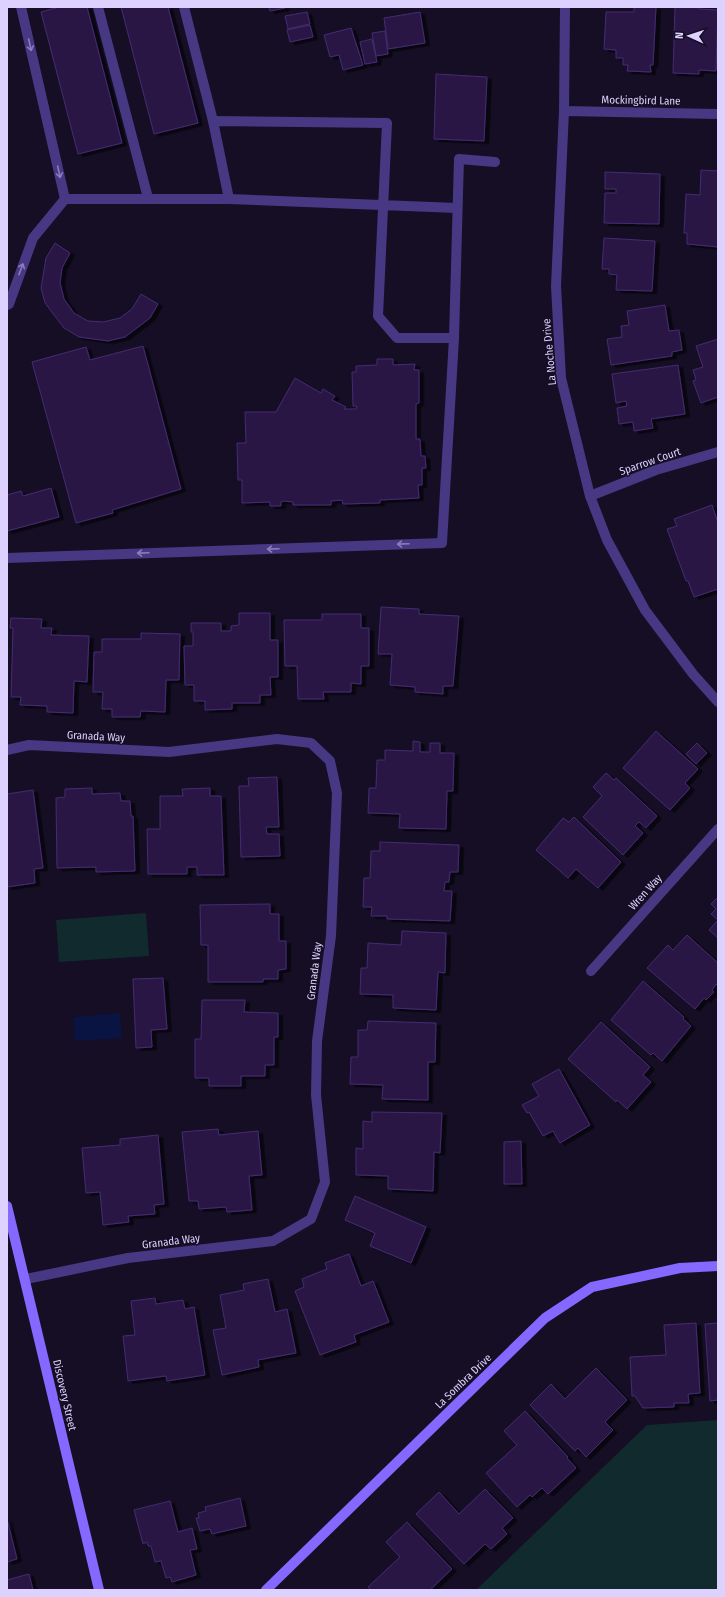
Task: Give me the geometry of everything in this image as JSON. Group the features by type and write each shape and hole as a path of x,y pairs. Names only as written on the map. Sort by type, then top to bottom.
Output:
{"street":[{"path":"21,7 65,199"},
{"path":"98,7 148,198"},
{"path":"184,7 213,121 229,199"},
{"name":"La Noche Drive","path":"565,7 564,111 556,286 561,378 590,496 607,540 645,610 693,674 718,702"},
{"name":"Mockingbird Lane","path":"564,111 718,114"},
{"path":"213,121 387,123 378,316 397,338 454,338"},
{"path":"7,558 442,543 454,338 459,159 495,162"},
{"path":"7,305 9,304 33,238 65,199 229,199 457,208"},
{"name":"Sparrow Court","path":"590,496 656,470 718,452"},
{"name":"Granada Way","path":"7,750 30,745 169,752 277,739 311,743 330,761 337,793 331,936 317,1041 316,1095 325,1182 311,1219 273,1241 128,1258 26,1279"},
{"name":"Wren Way","path":"591,972 718,829"},
{"name":"Discovery Street","path":"7,1206 26,1279 99,1590"},
{"name":"La Sombra Drive","path":"266,1590 545,1318 592,1287 680,1268 718,1266"}],"green space":[{"path":"146,913 149,956 59,962 56,920"},
{"path":"718,1420 718,1590 476,1590 647,1425"}],"shaded area":[{"path":"120,1013 122,1038 75,1041 73,1017"}],"building":[{"path":"59,7 87,7 122,143 78,154 41,12"},
{"path":"121,7 168,7 198,123 154,134"},
{"path":"269,7 285,7 285,8 270,11"},
{"path":"634,7 656,7 653,65 650,65 651,72 627,71 628,65 623,65 623,58 616,58 616,50 604,49 606,12 634,12"},
{"path":"675,7 699,7 699,9 718,10 716,71 699,70 699,74 673,73"},
{"path":"307,12 310,24 288,29 285,16"},
{"path":"420,12 425,43 388,49 384,18"},
{"path":"310,25 313,37 290,42 287,30"},
{"path":"351,28 363,65 343,70 339,55 330,57 324,35"},
{"path":"385,31 388,54 376,56 372,33"},
{"path":"372,39 377,62 365,64 360,42"},
{"path":"436,74 487,77 484,141 434,139"},
{"path":"701,170 718,171 718,247 687,244 687,233 684,233 686,194 700,195"},
{"path":"605,172 660,174 659,224 604,223 605,193 616,193 616,189 605,189"},
{"path":"604,238 655,241 652,291 616,290 617,275 609,274 609,269 602,269"},
{"path":"55,243 70,253 62,268 60,283 64,299 74,313 88,321 103,322 120,318 132,309 141,294 158,304 150,318 125,337 108,341 79,337 64,328 45,303 41,288 46,258"},
{"path":"665,305 669,331 679,330 682,350 672,352 672,356 611,365 607,339 622,337 621,326 629,325 627,311"},
{"path":"718,339 718,397 701,403 693,381 696,380 693,370 703,367 696,346"},
{"path":"143,346 181,489 112,510 113,513 76,523 32,362 86,347 90,360"},
{"path":"377,359 393,359 393,365 415,364 414,370 419,370 419,403 416,404 416,439 420,439 421,456 425,456 426,468 422,468 422,485 418,485 419,498 380,500 380,503 343,504 342,500 331,501 331,505 293,505 293,502 283,501 281,502 281,506 270,506 270,502 242,503 242,480 238,480 237,443 246,443 245,412 276,412 295,378 321,393 323,389 335,396 332,400 346,407 344,409 356,409 357,406 353,406 352,372 356,372 356,366 377,365"},
{"path":"678,365 685,414 651,419 653,428 634,431 633,422 619,424 617,408 627,406 626,401 616,403 612,374"},
{"path":"51,488 59,517 7,531 7,495 21,491 23,496"},
{"path":"712,505 718,523 718,589 694,597 688,581 686,581 667,529 677,526 674,519"},
{"path":"381,607 419,609 419,614 459,616 453,686 443,686 443,694 415,692 415,687 390,685 392,654 378,654"},
{"path":"239,613 270,613 270,640 278,640 278,677 270,677 271,695 260,695 260,703 232,703 232,709 205,710 205,701 194,701 194,685 185,685 184,646 193,646 193,632 191,632 191,623 221,623 221,631 231,631 231,626 239,625"},
{"path":"322,614 361,614 361,628 369,628 369,666 361,666 361,684 351,683 351,692 323,692 324,699 298,699 297,666 285,666 284,620 322,620"},
{"path":"11,618 42,619 41,628 52,628 51,635 89,636 87,682 74,681 73,713 47,712 47,706 20,705 21,697 11,697 13,628 10,628"},
{"path":"141,633 180,634 179,680 166,680 165,712 141,711 140,717 112,717 112,709 102,709 103,692 93,692 94,652 102,652 102,639 141,639"},
{"path":"656,731 698,769 685,783 690,788 670,810 623,768"},
{"path":"413,741 420,742 420,752 430,752 430,743 440,743 440,753 454,753 453,791 447,791 446,829 399,828 400,814 368,813 369,788 376,788 377,760 385,760 385,750 413,751"},
{"path":"697,743 707,753 696,764 686,754"},
{"path":"606,773 614,780 616,778 657,816 646,828 639,822 635,826 643,833 623,855 583,817 602,796 593,787"},
{"path":"277,777 279,827 266,827 267,834 279,834 280,856 241,857 239,786 249,786 248,778"},
{"path":"92,788 92,794 120,793 121,801 130,801 131,816 133,816 135,871 96,872 96,867 57,868 56,798 65,797 65,789"},
{"path":"210,788 210,796 221,796 224,875 197,875 197,867 187,867 187,874 148,874 147,829 160,829 160,796 183,796 182,789"},
{"path":"33,790 43,868 34,869 35,883 7,887 7,794"},
{"path":"574,817 621,862 598,888 576,869 568,878 536,850 563,818 569,822"},
{"path":"380,842 459,845 458,872 450,872 449,882 445,882 444,891 452,891 450,921 387,919 387,916 371,916 372,907 363,907 364,878 370,878 371,851 380,851"},
{"path":"718,897 718,920 711,914 716,909 711,904"},
{"path":"270,904 270,914 279,914 279,941 286,941 286,969 278,970 278,979 263,979 263,982 208,982 208,945 201,945 200,905"},
{"path":"718,920 718,938 709,930"},
{"path":"402,931 446,933 445,973 438,972 436,1010 393,1008 393,995 360,994 361,968 367,968 368,943 401,945"},
{"path":"687,935 718,963 718,986 716,984 712,990 714,992 706,1000 704,998 695,1009 647,968 668,945 673,950"},
{"path":"163,978 167,1029 151,1030 152,1047 136,1048 133,979"},
{"path":"643,981 684,1017 683,1019 691,1026 662,1061 653,1053 651,1055 611,1020"},
{"path":"202,1000 245,1000 244,1012 278,1013 278,1037 274,1037 274,1065 265,1065 265,1076 241,1076 241,1086 209,1086 209,1078 195,1078 195,1039 201,1039"},
{"path":"368,1021 436,1023 435,1062 428,1062 428,1100 382,1099 383,1085 350,1084 351,1057 358,1057 358,1030 367,1030"},
{"path":"601,1022 650,1067 643,1075 651,1082 627,1109 617,1100 616,1102 568,1059"},
{"path":"559,1069 590,1125 560,1143 553,1131 543,1136 529,1112 527,1113 522,1105 539,1096 532,1084"},
{"path":"372,1112 442,1113 440,1153 434,1152 433,1191 388,1189 388,1176 356,1175 356,1148 363,1149 363,1121 372,1122"},
{"path":"218,1129 219,1135 258,1131 262,1175 249,1176 252,1210 227,1212 226,1207 199,1209 198,1201 189,1201 182,1132"},
{"path":"158,1135 164,1204 154,1205 155,1214 128,1216 129,1222 103,1225 100,1192 86,1193 82,1148 120,1145 120,1139"},
{"path":"521,1141 522,1184 504,1184 504,1142"},
{"path":"355,1196 426,1227 411,1263 370,1246 375,1233 345,1220"},
{"path":"349,1254 361,1286 373,1281 389,1322 354,1335 356,1342 320,1355 295,1291 304,1287 302,1279 327,1269 325,1263"},
{"path":"268,1279 275,1312 287,1309 296,1353 258,1360 259,1367 222,1375 213,1330 226,1328 220,1295 244,1290 243,1284"},
{"path":"155,1298 156,1304 183,1300 185,1309 194,1307 205,1375 167,1381 166,1376 128,1381 123,1336 135,1335 131,1301"},
{"path":"696,1323 700,1393 688,1394 689,1403 674,1403 674,1407 643,1408 635,1396 632,1396 630,1357 666,1355 664,1325"},
{"path":"718,1323 718,1400 710,1401 705,1324"},
{"path":"596,1368 627,1400 605,1422 613,1430 586,1457 578,1448 575,1451 530,1405 551,1384 565,1399"},
{"path":"525,1411 568,1457 567,1458 576,1468 548,1494 542,1488 532,1497 530,1495 517,1507 486,1473 517,1445 504,1431"},
{"path":"485,1489 513,1518 502,1528 507,1534 491,1549 485,1544 464,1564 416,1514 439,1492 459,1514"},
{"path":"240,1498 246,1526 212,1534 210,1529 200,1531 196,1518 199,1518 198,1513 206,1511 205,1507"},
{"path":"170,1501 178,1532 192,1528 197,1549 190,1550 196,1575 172,1582 170,1577 166,1578 161,1561 155,1562 151,1546 148,1546 147,1542 143,1544 134,1510"},
{"path":"7,1519 17,1559 7,1562"},
{"path":"407,1522 452,1569 430,1590 371,1590 368,1587 400,1557 386,1542"},
{"path":"29,1574 33,1590 7,1590 7,1580"}]}
